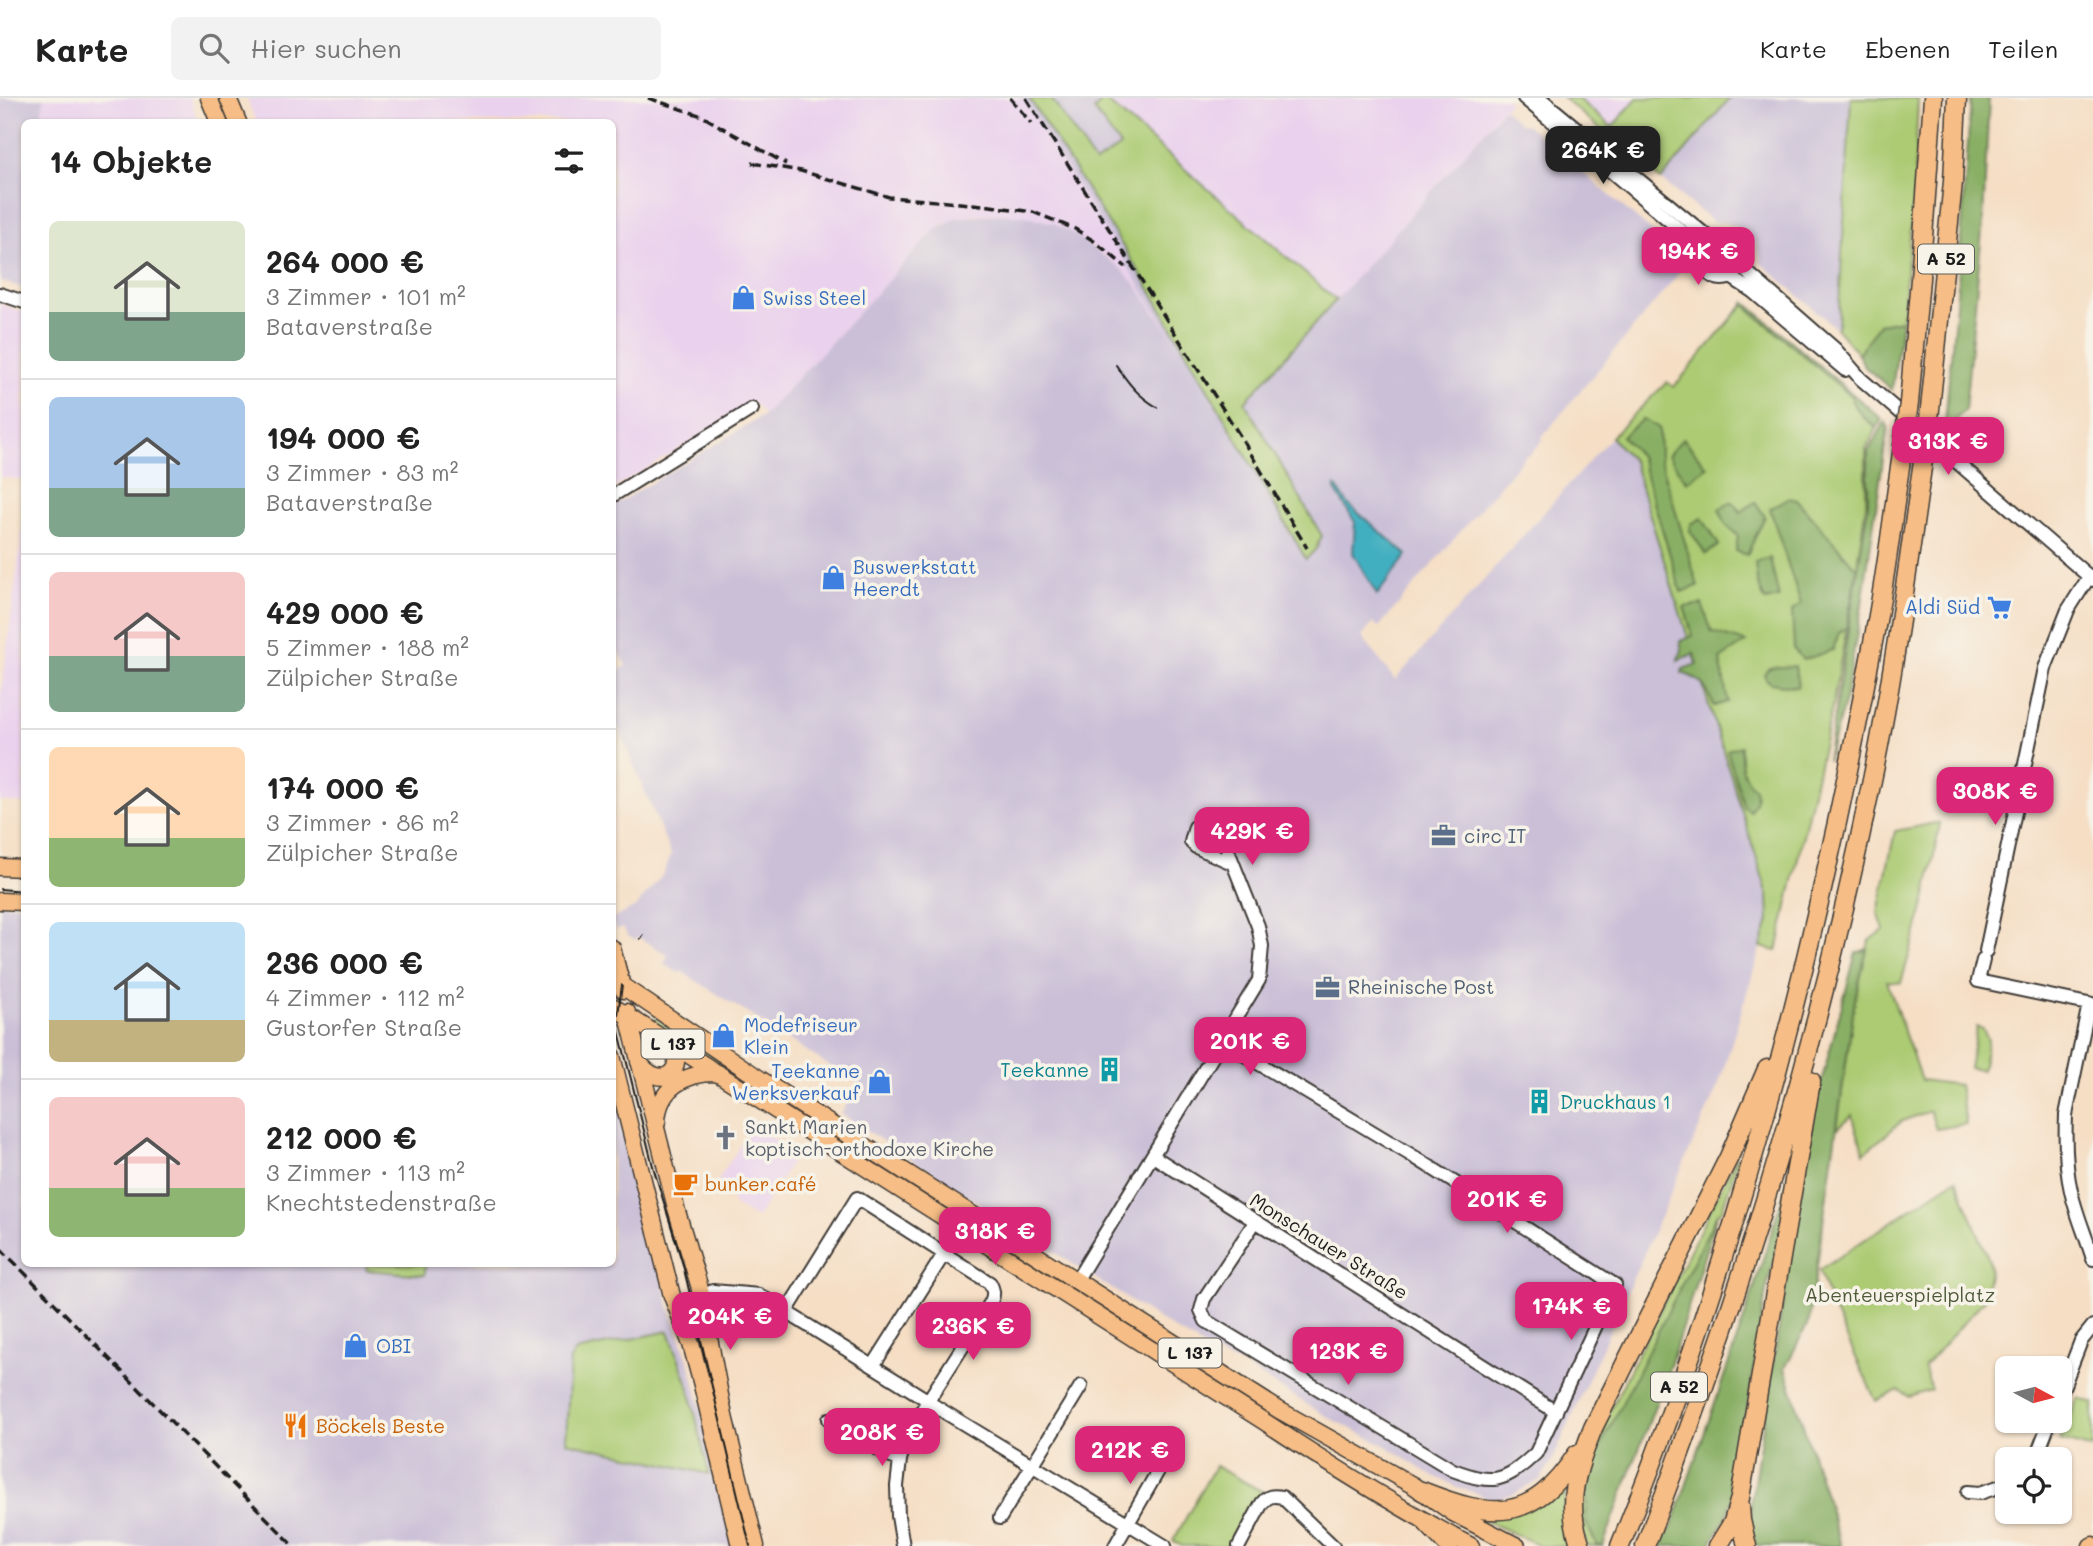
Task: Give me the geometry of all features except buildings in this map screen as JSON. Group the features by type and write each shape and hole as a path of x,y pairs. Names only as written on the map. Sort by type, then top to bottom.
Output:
{"highway":[{"name":"A 52","path":"1622,1541 1668,1419 1754,1157 1827,866 1878,618 1904,439 1901,405 1921,267 1933,98"},
{"name":"A 52","path":"1646,1544 1690,1427 1767,1197 1821,1007 1872,784 1900,620 1929,419 1951,206 1957,98"},
{"path":"1422,1491 1465,1507 1510,1510 1545,1494 1563,1476 1593,1427 1730,1157 1795,997"},
{"path":"1718,1546 1732,1522 1740,1498 1782,1259 1821,1007"},
{"path":"1581,1546 1574,1524 1574,1482 1593,1427"},
{"path":"1740,1498 1741,1520 1747,1546"},
{"path":"1427,1523 1449,1546"}],"main road":[{"path":"209,98 218,119"},
{"path":"228,98 237,119"},
{"path":"0,867 21,868"},
{"path":"0,901 21,902"},
{"path":"617,982 701,1296 724,1416 756,1546"},
{"name":"L 137","path":"617,982 760,1079 1279,1410 1422,1491 1453,1513 1517,1546"},
{"name":"L 137","path":"616,1008 1265,1422 1317,1458 1471,1546"},
{"path":"639,1062 658,1078 670,1073 677,1063 677,1056 670,1042"},
{"path":"616,1073 672,1296 696,1363 740,1546"},
{"path":"658,1139 659,1107 671,1087 689,1076 718,1073"}],"street":[{"path":"1524,98 1691,239 1704,253"},
{"path":"1540,98 1714,242"},
{"path":"1740,266 1731,276 1723,279 1709,274 1703,261 1704,253 1714,242 1728,241 1734,245 1739,251 1740,266 1835,349 1861,379"},
{"path":"1731,276 1846,370 1901,405 2091,578 2068,610 2045,668 1978,981 2091,1005 2065,1128 2071,1191 2093,1259"},
{"path":"0,294 21,301"},
{"path":"616,494 752,409"},
{"path":"1076,1281 1259,980 1262,946 1258,926 1232,863"},
{"path":"1223,1042 1416,1158 1615,1285 1536,1453 1516,1472 1498,1479 1478,1479 1453,1470 1206,1321 1201,1310 1204,1299 1255,1222"},
{"name":"Monschauer Straße","path":"1153,1156 1556,1412"},
{"path":"786,1312 857,1198 990,1283 994,1296 907,1434 900,1460 897,1496 903,1546"},
{"path":"873,1366 944,1254"},
{"path":"678,1312 701,1296 720,1291 754,1293 1031,1466 1165,1546"},
{"path":"2072,1364 2081,1341 2093,1326"},
{"path":"1000,1518 1081,1387"},
{"path":"830,1419 900,1460"},
{"path":"1115,1546 1174,1443"},
{"path":"1968,1492 1980,1493 1995,1488"},
{"path":"1239,1546 1262,1503 1267,1497 1274,1495 1282,1497 1333,1546"}],"shaded area":[{"path":"0,98 44,98 40,119 21,119 21,287 0,281"},
{"path":"44,98 190,98 197,119 40,119"},
{"name":"Swiss Steel","path":"247,98 1022,98 1188,361 1136,285 1120,268 1085,241 1042,220 1000,214 974,215 945,223 935,230 764,415 755,403 616,487 616,119 255,119"},
{"path":"1022,98 1103,98 1336,300 1504,109 1520,124 1527,125 1682,257 1683,265 1675,278 1542,437 1543,440 1526,455 1379,627 1373,623 1362,637 1395,680 1611,437 1633,461 1768,895 1769,920 1719,1084 1553,1459 1540,1480 1515,1493 1494,1499 1427,1473 1387,1446 1331,1419 1243,1365 1220,1356 1177,1331 841,1114 858,1084 681,971 679,973 664,964 668,955 638,937 635,940 628,936 623,928 617,930 616,928 616,917 636,907 664,873 671,854 616,722 616,672 626,666 616,646 616,504 764,415 935,230 956,218 1000,214 1025,216 1053,223 1074,234 1120,268 1136,285 1176,343"},
{"path":"1103,98 1505,98 1510,102 1336,300"},
{"path":"1577,98 1637,98 1612,127"},
{"path":"1730,98 1851,98 1836,328 1762,264 1756,244 1747,232 1727,223 1712,221 1661,180"},
{"path":"0,304 21,311 21,480 0,477"},
{"path":"21,541 21,804 0,801 0,701"},
{"path":"0,904 21,905 21,1267 616,1267 616,1086 670,1310 691,1368 734,1546 0,1546"},
{"path":"752,1126 797,1153 757,1218 734,1205 732,1199 721,1192 724,1186 717,1182"}],"green space":[{"path":"1029,98 1051,98 1095,163 1120,146 1094,110 1104,99 1336,300 1245,402 1322,536 1316,549 1306,559 1151,291"},
{"path":"1563,98 1577,98 1612,127 1637,98 1730,98 1661,180"},
{"path":"1851,98 1918,98 1914,195 1902,320 1879,324 1858,354 1836,328"},
{"path":"1971,98 1989,98 1983,221 1965,410 1957,418 1953,442 1944,432"},
{"path":"1723,249 1730,252 1733,259 1730,266 1723,269 1716,266 1713,259 1716,252"},
{"path":"1745,302 1882,419 1877,428 1861,414 1851,396 1744,305 1736,314"},
{"path":"1744,304 1851,396 1861,414 1877,428 1866,449 1866,504 1833,703 1777,951 1761,947 1769,920 1768,895 1633,461 1611,437 1667,382 1674,387"},
{"path":"1902,320 1892,390 1865,367 1858,354 1879,324"},
{"path":"1643,419 1659,428 1660,459 1698,586 1681,592 1640,456 1622,436"},
{"path":"1885,422 1888,426 1861,611 1845,701 1827,761 1868,505 1868,451"},
{"path":"1683,438 1707,467 1687,482 1668,455"},
{"path":"1788,498 1797,500 1857,569 1846,628 1839,633 1833,650 1803,660 1794,649 1792,611 1801,604 1770,509"},
{"path":"1732,502 1741,512 1755,502 1765,516 1747,555 1736,551 1738,536 1726,525 1719,509"},
{"path":"1702,518 1719,545 1706,554 1690,531 1691,524"},
{"path":"1770,558 1779,598 1765,601 1757,581 1755,562"},
{"path":"1702,604 1712,632 1746,642 1720,659 1728,702 1714,706 1702,685 1682,673 1683,669 1697,664 1694,654 1678,660 1682,650 1680,641 1693,636 1684,607"},
{"path":"1795,666 1798,687 1771,683 1764,674 1769,668"},
{"path":"1741,746 1743,770 1755,789 1756,800 1750,811 1744,807 1727,750"},
{"path":"1940,824 1925,901 1901,983 1887,981 1921,1080 1959,1085 1966,1124 1936,1129 1930,1111 1902,1121 1864,1153 1852,1115 1837,1129 1855,999 1869,941 1884,930 1878,912 1895,831"},
{"path":"1211,826 1221,847 1218,850 1199,840 1202,828"},
{"path":"1867,949 1855,999 1809,1321 1785,1368 1841,1546 1756,1546 1751,1531 1751,1501 1814,1109 1856,953"},
{"path":"654,1018 993,1236 954,1218 652,1023"},
{"path":"1977,1027 1983,1029 1988,1040 1982,1070 1969,1068"},
{"path":"1739,1156 1722,1210 1717,1214 1585,1520 1597,1546 1587,1546 1577,1505 1588,1454"},
{"path":"1792,1167 1766,1291 1734,1494 1726,1518 1709,1546 1659,1546 1671,1529 1744,1319"},
{"name":"Abenteuerspielplatz","path":"1956,1179 1989,1260 1990,1269 1984,1300 1924,1367 1931,1390 1909,1397 1899,1390 1876,1401 1830,1301 1819,1270"},
{"path":"1717,1214 1671,1363 1603,1546 1597,1546 1585,1520 1588,1486 1596,1455"},
{"path":"366,1267 425,1267 425,1275 366,1270"},
{"path":"669,1331 689,1388 709,1474 566,1442 570,1360 576,1351"},
{"path":"2078,1398 2093,1403 2093,1449 2060,1440 2063,1433 2072,1433 2072,1412"},
{"path":"1215,1466 1263,1492 1233,1546 1182,1546 1173,1541"},
{"path":"1563,1482 1566,1484 1566,1515 1572,1546 1542,1546 1476,1517"}],"water":[{"path":"1336,486 1348,504 1407,555 1377,595 1353,553 1355,522 1335,490"}],"tram line":[{"path":"1116,365 1134,389 1157,407"},
{"path":"0,889 21,891"},
{"path":"618,1014 622,985"},
{"path":"616,1020 654,1170 683,1265 750,1546"}],"railway":[{"path":"648,98 702,116 786,164"},
{"path":"1010,98 1031,123"},
{"path":"1026,98 1242,439 1307,548"},
{"path":"752,163 801,171 889,197 1033,212 1075,229 1126,267"},
{"path":"0,1248 294,1546"}],"place":[{"name":"Swiss Steel","path":"743,298"},
{"name":"Buswerkstatt Heerdt","path":"833,578"},
{"name":"Aldi Süd","path":"2000,607"},
{"name":"circ IT","path":"1444,836"},
{"name":"Rheinische Post","path":"1328,987"},
{"name":"Modefriseur Klein","path":"724,1036"},
{"name":"Teekanne","path":"1109,1070"},
{"name":"Teekanne Werksverkauf","path":"880,1082"},
{"name":"Druckhaus 1","path":"1540,1102"},
{"name":"Sankt Marien koptisch-orthodoxe Kirche","path":"725,1138"},
{"name":"bunker.café","path":"685,1184"},
{"name":"OBI","path":"356,1346"},
{"name":"Böckels Beste","path":"296,1426"}]}
